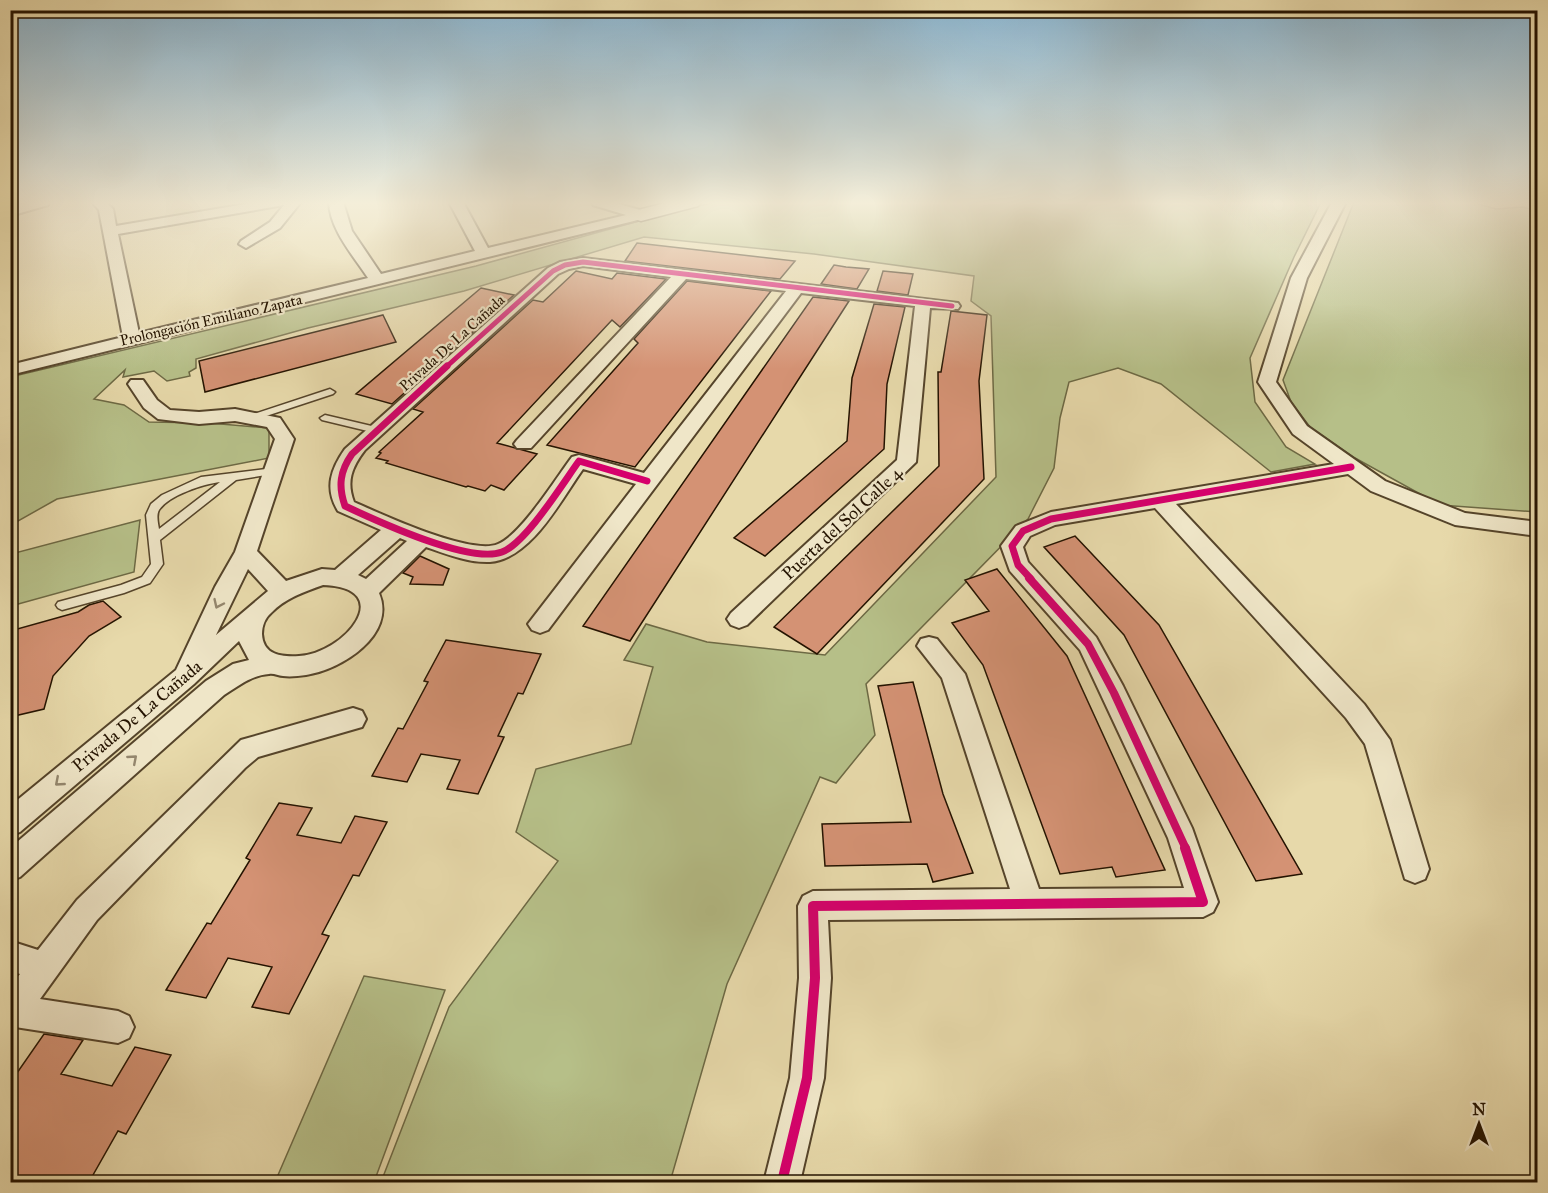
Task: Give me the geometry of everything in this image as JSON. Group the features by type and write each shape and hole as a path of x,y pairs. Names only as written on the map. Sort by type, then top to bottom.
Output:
{"street":[{"path":"115,258 132,339"},
{"path":"363,258 377,280"},
{"name":"Prolongación Emiliano Zapata","path":"10,370 473,258"},
{"path":"1309,258 1299,278 1267,382 1300,430 1378,486 1462,520 1538,529"},
{"name":"Privada De La Cañada","path":"647,481 579,461 516,543 501,553 477,554 396,529 345,506 339,492 342,465 358,446 553,271 565,265 583,262 952,306"},
{"path":"524,444 682,274"},
{"path":"540,624 647,481 796,289"},
{"name":"Puerta del Sol Calle 4","path":"739,619 906,462 923,303"},
{"path":"137,384 150,404 165,415 199,418 235,415 273,422 285,439 246,553 226,587 185,677"},
{"path":"782,1182 807,1078 815,978 813,906 1203,903 1182,837 1088,644 1018,565 1012,546 1023,531 1051,519 1351,467"},
{"path":"1160,500 1355,711 1377,740 1415,869"},
{"path":"341,577 396,529"},
{"path":"368,591 423,538"},
{"path":"246,553 282,591"},
{"path":"322,577 341,577 356,582 368,591 373,603 371,618 362,633 347,647 328,658 306,665 285,667 269,664 254,654 249,643 251,625 262,606 282,591 302,582 322,577"},
{"name":"Privada De La Cañada","path":"10,823 185,677 262,606"},
{"path":"929,646 953,674 1029,904"},
{"name":"Privada De La Cañada","path":"10,867 215,688 242,671 269,664"},
{"path":"118,1027 11,1011 87,910 250,748 353,719"},
{"path":"10,956 44,967"}],"lane":[{"path":"251,418 330,392"},
{"path":"325,418 376,430"},
{"path":"62,605 124,589 146,580 157,564 152,515 155,507 166,498 201,481 274,471"},
{"path":"155,538 233,477"}],"green space":[{"path":"506,258 575,258 464,291 308,328 196,359 196,368 189,372 190,376 167,381 154,371 123,377 125,370 94,399 124,405 149,422 209,423 269,428 269,458 57,499 11,525 10,377"},
{"path":"841,258 1294,258 1250,358 1255,402 1286,447 1315,464 1271,472 1161,384 1118,368 1069,382 1060,418 1054,468 1028,519 866,684 875,735 836,783 820,777 727,984 670,1182 381,1182 449,1007 558,861 516,832 536,769 631,744 653,667 624,660 646,624 707,642 825,655 996,477 991,316 971,301 974,276"},
{"path":"1332,258 1537,258 1537,512 1440,505 1355,458 1310,427 1291,402 1283,380"},
{"path":"140,520 134,572 11,606 11,554"},
{"path":"364,976 445,990 374,1182 275,1182"}],"building":[{"path":"627,258 766,258 795,261 780,279 625,261"},
{"path":"834,265 869,269 857,289 821,284"},
{"path":"576,271 612,279 617,273 666,279 620,327 612,320 497,443 537,454 504,490 491,485 485,491 466,487 376,458 381,453 379,452 423,412 413,409 533,300 543,302"},
{"path":"883,271 913,274 908,295 877,291"},
{"path":"687,281 771,291 635,467 547,445 638,343 634,339"},
{"path":"481,288 514,295 392,404 356,394"},
{"path":"813,297 849,301 630,641 583,626"},
{"path":"874,304 905,307 887,384 884,449 765,556 734,538 847,441 852,378"},
{"path":"951,311 987,315 979,381 984,479 817,654 774,627 939,466 938,372 941,372"},
{"path":"383,315 396,342 205,392 199,361"},
{"path":"1075,536 1159,625 1302,874 1256,881 1124,635 1044,547"},
{"path":"420,556 449,569 443,585 410,584 413,577 403,573"},
{"path":"997,569 1067,656 1165,870 1116,877 1112,867 1060,874 983,665 952,623 989,611 965,580"},
{"path":"103,601 121,617 89,636 53,676 44,709 10,717 10,631 78,612 89,605"},
{"path":"446,640 541,654 523,694 518,693 498,736 504,737 478,794 447,789 460,760 421,754 407,782 372,776 398,728 403,729 428,682 424,681"},
{"path":"913,682 943,794 973,873 933,882 927,864 825,866 822,824 911,822 878,686"},
{"path":"279,803 312,808 297,835 341,843 355,816 387,822 359,876 353,875 322,934 329,936 289,1014 252,1007 272,967 228,958 206,998 166,990 207,923 211,924 250,860 246,858"},
{"path":"44,1034 83,1040 61,1074 112,1086 135,1047 171,1055 126,1134 118,1131 89,1182 10,1182 10,1083"}],"cycle path":[{"path":"647,481 579,461 521,537 502,552 488,554 447,546 378,521 345,506 340,489 341,474 358,446 553,271 565,265 583,262 952,306"},
{"path":"782,1182 807,1078 815,978 813,906 1203,902 1182,837 1114,693 1088,644 1018,565 1012,546 1023,531 1051,519 1351,467"}]}
